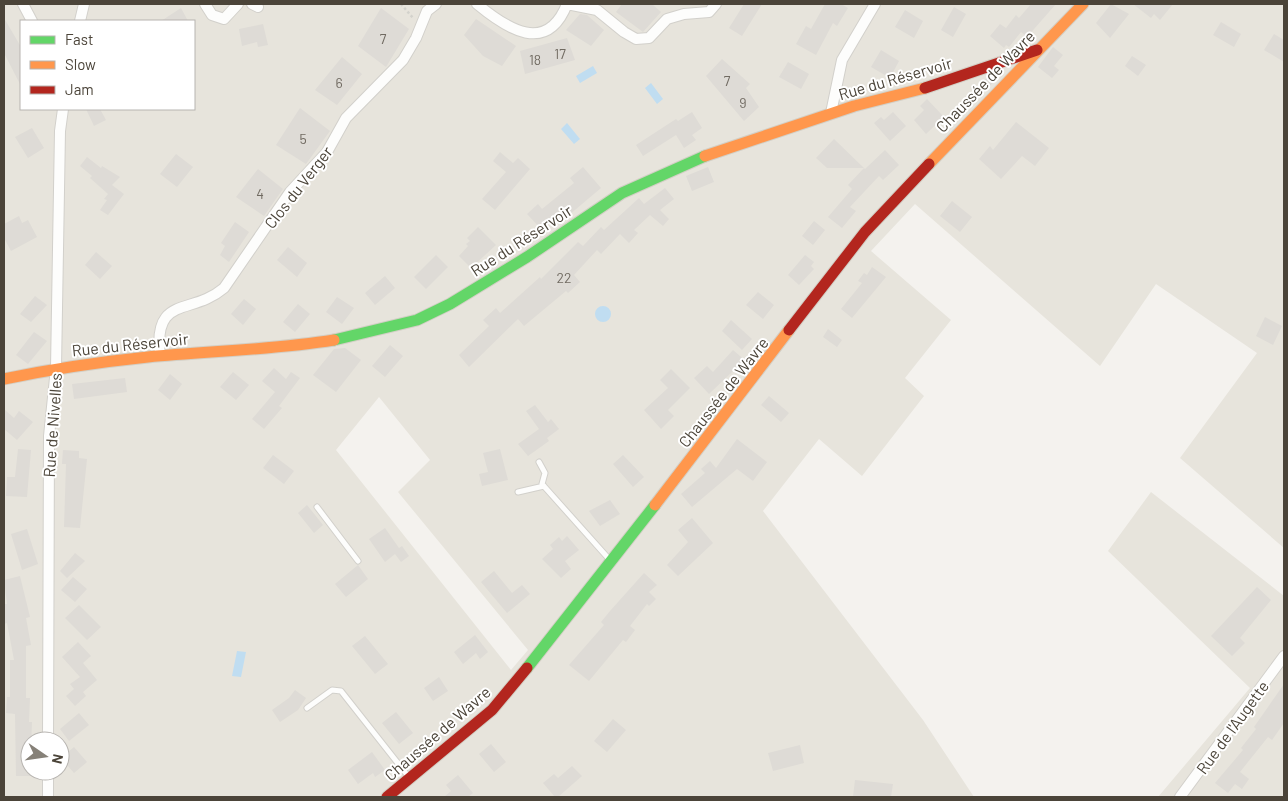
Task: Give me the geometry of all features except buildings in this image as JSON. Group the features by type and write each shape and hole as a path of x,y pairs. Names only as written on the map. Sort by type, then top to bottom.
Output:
{"street":[{"path":"23,4 31,20"},
{"path":"80,20 84,4"},
{"path":"205,4 212,15 224,18 238,4"},
{"name":"Clos du Verger","path":"160,356 160,332 163,321 168,313 175,308 214,296 224,288 290,192 327,152 346,118 404,60 427,11 436,4"},
{"path":"477,4 504,26 528,34 539,33 552,26 561,19 567,4 597,10 624,32 636,39 649,38 667,19 684,14 709,12 716,4"},
{"path":"831,113 842,60 875,4"},
{"name":"Chaussée de Wavre","path":"387,797 492,710 611,562 865,232 1037,50 1084,4"},
{"name":"Rue du Réservoir","path":"4,379 56,368 160,356 284,348 346,338 417,320 450,304 527,257 622,193 725,148 831,113 931,87 1037,50"},
{"name":"Rue de Nivelles","path":"48,731 49,436 56,368 60,140 63,110"},
{"name":"Rue de l'Augette","path":"1180,797 1284,656"},
{"path":"48,781 48,797"}],"lane":[{"path":"539,462 544,473 542,484 611,562"},
{"path":"518,492 544,486"},
{"path":"316,507 358,560"},
{"path":"307,708 332,690 341,691 409,779"}],"path":[{"path":"401,4 421,26"}],"shaded area":[{"path":"4,4 1284,4 1284,548 1180,458 1257,353 1156,284 1100,366 915,204 871,251 951,320 905,378 924,396 862,476 819,439 763,511 923,720 974,797 4,797","holes":["379,397 430,460 398,492 528,650 511,670 336,450"]},
{"path":"1151,492 1284,596 1284,797 1158,797 1250,688 1108,551"}],"water":[{"path":"593,66 597,73 580,83 576,76"},
{"path":"651,83 663,99 657,104 645,88"},
{"path":"567,123 580,139 574,144 561,129"},
{"path":"600,306 606,306 611,311 609,320 600,322 595,317 595,311"},
{"path":"237,651 246,652 241,677 232,676"}],"traffic: fast":[{"path":"334,340 417,320 450,304 527,257 622,193 705,156"},
{"path":"527,668 655,505"}],"traffic: slow":[{"path":"929,164 1083,4"},
{"path":"705,156 854,106 925,88"},
{"path":"655,505 789,330"},
{"path":"4,379 130,359 334,340"}],"traffic: jam":[{"path":"925,88 1037,50"},
{"path":"789,330 865,232 929,164"},
{"path":"387,797 492,710 527,668"}]}
